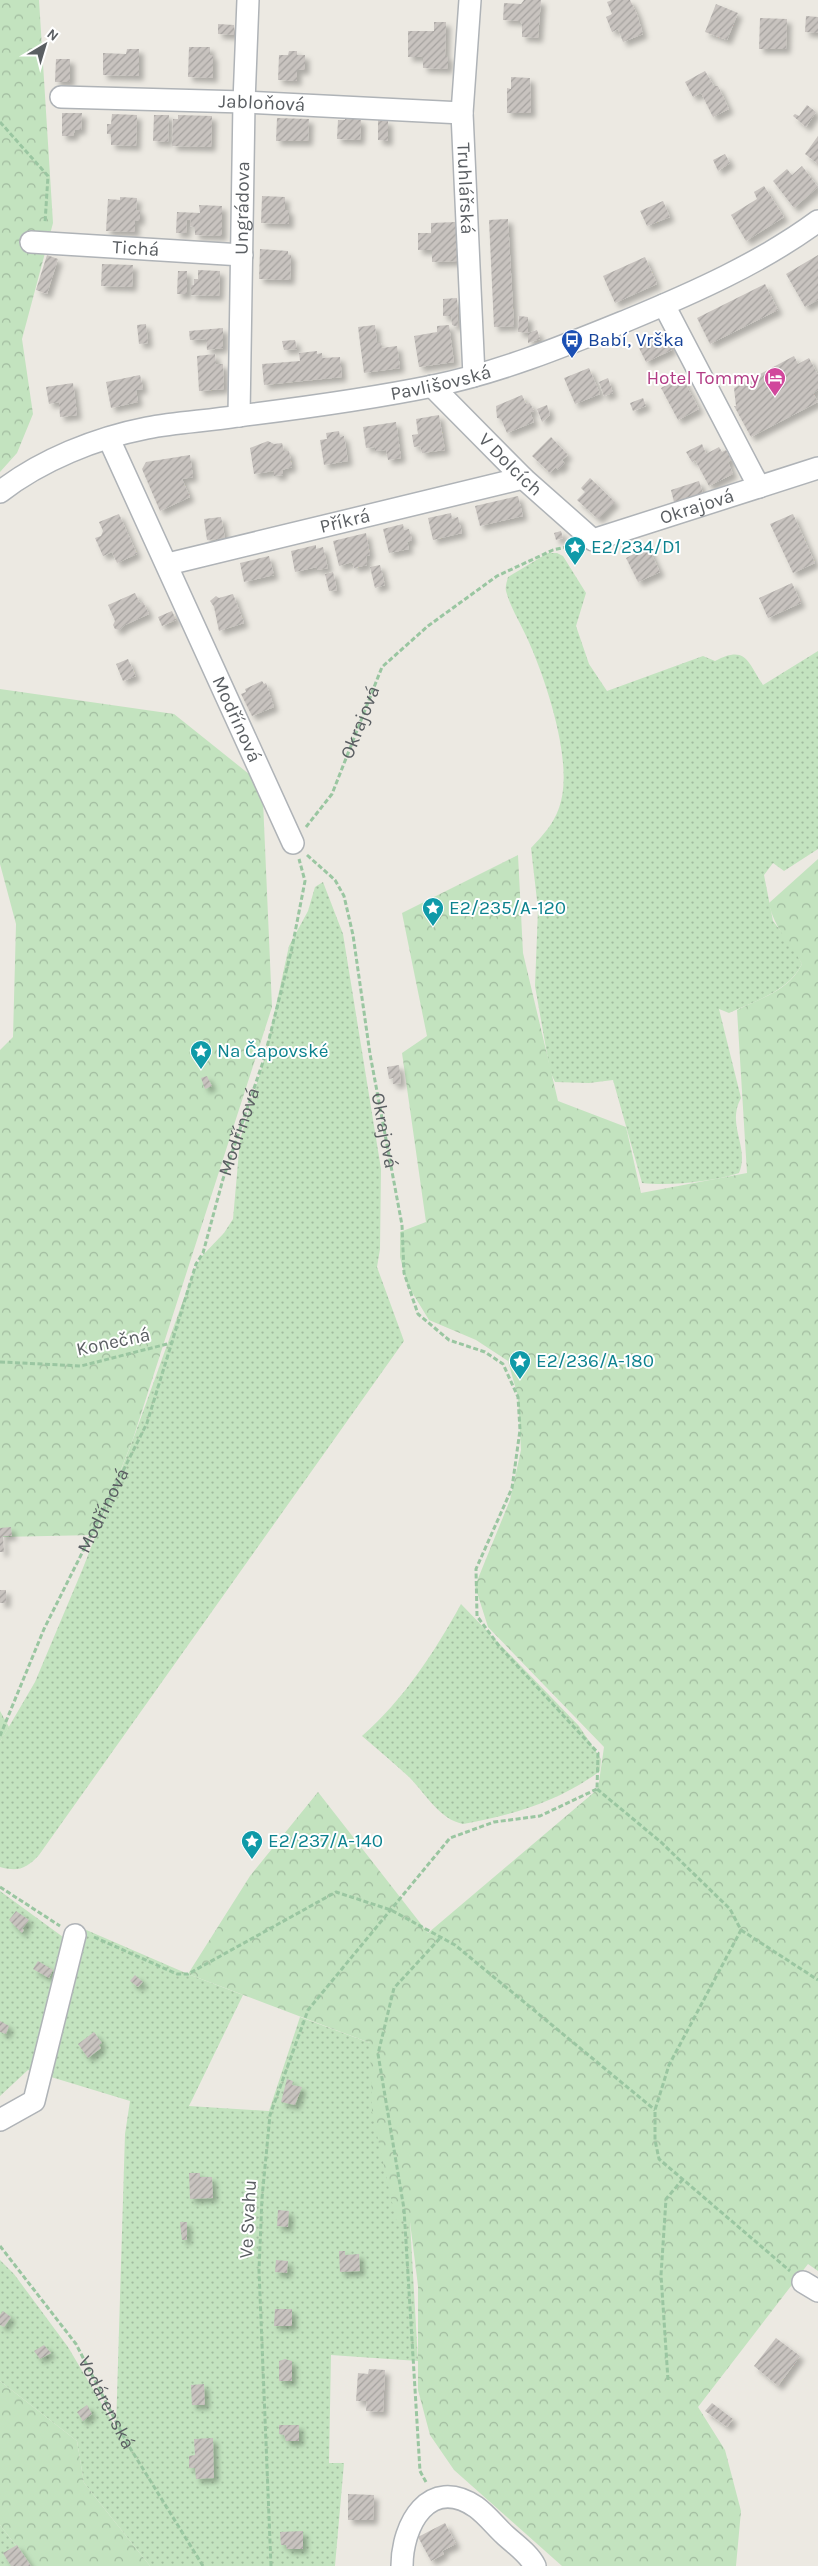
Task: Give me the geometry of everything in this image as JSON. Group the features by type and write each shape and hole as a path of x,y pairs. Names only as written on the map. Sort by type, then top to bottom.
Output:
{"street":[{"name":"Ungrádova","path":"239,416 244,102 248,0"},
{"name":"Truhlářská","path":"470,0 462,113 474,376"},
{"name":"Jabloňová","path":"61,96 244,102 462,113"},
{"name":"Pavlišovská","path":"0,492 37,467 66,453 147,428 239,416 432,386 474,376 551,352 664,305 762,258 818,221"},
{"name":"Tichá","path":"37,242 242,255"},
{"path":"664,305 759,487"},
{"name":"V Dolcích","path":"432,386 523,478 594,540"},
{"name":"Modřínová","path":"110,439 293,843"},
{"name":"Okrajová","path":"594,540 818,468"},
{"name":"Příkrá","path":"168,564 523,478"},
{"path":"0,2120 34,2101 75,1935"},
{"path":"402,2566 402,2549 410,2526 422,2508 435,2498 456,2498 476,2507 535,2566"}],"path":[{"path":"0,122 48,176 37,242"},
{"name":"Okrajová","path":"594,540 553,550 497,576 428,626 382,667 332,794 293,843 335,880 344,896 353,935 370,1054 402,1225 404,1272 418,1314 449,1340 485,1352 503,1364 518,1397 520,1430 512,1488 476,1569 477,1616 499,1646 598,1753 597,1789"},
{"name":"Modřínová","path":"0,1736 44,1629 147,1423 196,1264 203,1254 223,1179 264,1059 290,958 305,881 293,843"},
{"name":"Konečná","path":"0,1362 82,1366 171,1343"},
{"path":"597,1789 683,1863 730,1909 741,1930 818,1980"},
{"name":"Ve Svahu","path":"271,2566 259,2270 262,2198 270,2116 308,2010 450,1838 494,1822 540,1816 597,1789"},
{"path":"0,1887 75,1935 98,1937 177,1974 188,1974 336,1892 391,1910 455,1944 655,2110"},
{"path":"741,1930 669,2065 655,2110 655,2140 659,2159 811,2286"},
{"path":"435,2498 420,2471 404,2209 378,2054 394,1988 441,1937"},
{"path":"668,2380 661,2275 666,2198 683,2180"},
{"name":"Vodárenská","path":"0,2246 76,2344 127,2442 203,2566"}],"green space":[{"path":"0,0 39,0 53,223 22,339 33,414 17,453 0,472"},
{"path":"548,553 557,553 563,556 586,593 576,626 589,664 607,691 703,656 715,661 725,656 740,655 749,663 763,685 818,651 818,849 784,871 773,863 764,875 773,921 794,948 802,964 789,981 770,994 729,1013 719,1009 741,1098 736,1117 742,1154 739,1173 717,1179 691,1182 642,1183 613,1080 589,1083 555,1082 550,1071 535,986 538,909 531,848 554,820 559,808 563,790 561,746 543,677 506,591 508,577"},
{"path":"0,689 174,714 254,778 263,801 272,1007 133,1439 95,1535 0,1537 0,1050 13,1037 16,924 0,864"},
{"path":"518,855 523,953 558,1101 626,1127 641,1193 747,1173 737,1010 782,987 797,973 802,964 778,928 769,903 818,859 818,2271 808,2264 698,2407 725,2450 741,2511 736,2566 562,2566 454,2470 430,2435 418,2390 418,2286 410,2222 396,2220 372,2112 370,2043 188,1974 250,1876 318,1792 428,1933 598,1789 604,1747 488,1627 475,1586 510,1500 521,1450 518,1397 508,1361 476,1340 429,1320 407,1284 400,1257 400,1232 426,1222 402,1053 427,1036 402,913"},
{"path":"323,882 343,934 381,1169 380,1249 377,1267 404,1341 39,1855 21,1868 0,1867 0,1742 35,1682 83,1568 135,1434 193,1273 201,1257 224,1233 233,1219 240,1140 264,1060 289,946 308,911 315,887"},
{"path":"461,1604 579,1726 601,1759 600,1771 568,1791 534,1806 463,1824 447,1817 433,1805 409,1777 362,1736 391,1707 417,1675"},
{"path":"0,1711 9,1727 0,1742"},
{"path":"0,1891 63,1937 84,1929 188,1974 243,1995 189,2106 269,2111 300,2017 370,2043 410,2222 418,2361 331,2355 329,2463 344,2463 335,2566 150,2566 84,2483 77,2441 0,2381 0,2260 14,2274 68,2347 116,2428 125,2134 130,2101 28,2070 0,2096"},
{"path":"0,2381 77,2441 84,2483 150,2566 32,2566 0,2525"},
{"path":"0,2525 32,2566 0,2566"}],"building":[{"path":"524,0 541,0 538,38 522,37 522,24 520,21 503,20 504,3 521,4"},
{"path":"612,0 630,0 637,14 643,34 623,42 618,29 612,32 606,17 612,14 607,2"},
{"path":"716,4 738,13 727,40 705,32"},
{"path":"806,16 818,17 818,33 805,32"},
{"path":"760,18 787,19 786,49 759,49"},
{"path":"434,22 446,22 445,56 448,56 448,69 423,68 423,57 408,57 408,31 434,31"},
{"path":"218,24 234,25 234,35 218,34"},
{"path":"189,47 210,47 210,55 213,55 213,78 188,77"},
{"path":"127,49 139,49 139,76 103,75 103,53 126,54"},
{"path":"289,51 297,51 297,55 305,55 305,70 297,70 297,81 278,80 279,55 288,55"},
{"path":"56,59 70,59 70,82 55,82"},
{"path":"705,71 714,86 718,86 729,109 713,117 701,93 693,97 685,82"},
{"path":"511,77 530,78 531,113 507,113 507,88 511,89"},
{"path":"807,105 816,112 806,127 793,116 795,114 799,116"},
{"path":"62,113 82,113 81,130 75,130 73,136 62,136"},
{"path":"112,114 137,115 136,146 111,145 111,134 107,134 107,124 111,124"},
{"path":"154,115 169,115 168,142 153,141"},
{"path":"178,115 212,116 211,147 172,146 173,119 178,119"},
{"path":"345,117 361,120 360,140 337,139 338,120 345,120"},
{"path":"277,118 309,119 308,141 276,141"},
{"path":"378,120 388,121 388,141 378,140"},
{"path":"818,136 818,164 805,154"},
{"path":"725,154 730,163 718,171 713,160"},
{"path":"802,166 818,187 794,208 773,181 787,169 792,175"},
{"path":"764,186 784,217 746,241 731,215 757,199 754,192"},
{"path":"262,196 285,197 285,210 289,210 289,224 261,223"},
{"path":"120,197 137,198 136,210 140,210 140,221 135,220 135,232 106,231 108,199 120,200"},
{"path":"663,201 670,217 647,226 640,211"},
{"path":"199,205 222,206 222,236 195,235 195,227 190,226 191,220 187,220 186,233 176,233 177,212 200,213"},
{"path":"508,219 514,326 494,327 489,220"},
{"path":"456,222 457,261 432,262 432,250 418,250 418,233 431,233 431,223"},
{"path":"260,249 288,251 288,255 291,255 290,280 259,279"},
{"path":"47,255 58,259 47,294 36,290"},
{"path":"818,255 818,300 805,307 786,274"},
{"path":"645,257 657,284 615,303 603,276"},
{"path":"102,264 133,265 132,287 101,286"},
{"path":"198,270 220,271 219,296 191,295 191,285 194,285 194,279 198,279"},
{"path":"178,271 187,271 187,294 177,294"},
{"path":"765,284 778,310 710,344 697,318"},
{"path":"457,298 458,327 452,325 451,316 443,316 443,299"},
{"path":"519,316 528,317 528,333 518,332"},
{"path":"146,324 148,343 139,344 137,325"},
{"path":"375,325 377,343 381,343 382,348 397,346 400,368 364,373 358,327"},
{"path":"449,325 454,362 419,367 414,336 437,332 437,326"},
{"path":"223,328 223,348 207,350 206,339 190,340 189,331"},
{"path":"537,330 540,339 528,343 528,333"},
{"path":"666,333 672,350 646,362 638,346"},
{"path":"295,340 297,349 284,350 282,341"},
{"path":"317,351 317,354 322,353 322,358 340,357 342,377 264,385 262,364 300,361 299,353"},
{"path":"215,354 216,364 223,364 224,389 199,391 197,356"},
{"name":"Hotel Tommy","path":"794,356 798,364 809,358 818,375 818,390 813,393 818,402 751,437 734,406 736,406 734,388"},
{"path":"589,368 600,394 575,404 564,378"},
{"path":"140,375 143,389 136,390 138,402 111,408 106,382"},
{"path":"682,377 699,409 678,420 661,388"},
{"path":"608,378 613,393 604,396 599,382"},
{"path":"73,383 77,415 60,417 59,402 49,404 46,387"},
{"path":"522,395 526,404 530,403 534,411 530,412 534,422 507,433 501,419 497,418 496,406"},
{"path":"643,398 646,406 633,411 630,403"},
{"path":"547,405 550,415 542,422 537,409"},
{"path":"439,415 445,450 422,453 420,446 414,447 412,435 418,434 416,419"},
{"path":"396,422 401,458 388,460 386,450 375,451 375,447 366,448 363,427"},
{"path":"339,431 340,437 344,436 348,461 324,465 320,440 327,439 326,433"},
{"path":"551,437 568,455 562,460 565,463 558,470 556,467 550,473 532,456"},
{"path":"268,441 274,444 282,443 284,451 289,451 292,467 282,470 283,475 274,476 274,471 254,474 250,448"},
{"path":"702,444 706,454 719,447 722,452 726,450 732,460 728,462 733,474 709,486 695,460 692,462 686,452"},
{"path":"190,455 193,477 182,479 190,497 160,511 142,469 146,462"},
{"path":"590,478 615,502 598,519 577,500 585,492 581,488"},
{"path":"699,481 703,493 674,502 671,490"},
{"path":"518,496 523,516 480,526 475,506"},
{"path":"451,513 452,519 458,517 462,533 433,540 428,518"},
{"path":"119,514 137,554 117,563 112,552 103,556 95,538 101,536 103,531 99,522"},
{"path":"793,514 815,563 793,573 770,524"},
{"path":"221,517 225,538 207,540 204,519"},
{"path":"403,524 404,530 409,529 412,540 407,542 409,549 389,553 383,529"},
{"path":"561,531 563,538 556,540 554,533"},
{"path":"366,533 370,555 366,556 367,565 354,568 352,562 339,566 333,541"},
{"path":"316,545 316,549 323,547 328,568 317,570 317,567 295,572 291,551"},
{"path":"648,547 660,572 638,582 626,558"},
{"path":"269,556 274,575 244,582 240,563"},
{"path":"380,565 385,585 375,588 370,567"},
{"path":"333,572 337,590 329,591 325,574"},
{"path":"792,583 801,603 768,618 759,598"},
{"path":"135,593 140,603 143,602 149,614 125,625 119,630 115,629 113,625 115,621 108,605"},
{"path":"233,594 244,623 219,631 214,607 210,601 216,596 219,598"},
{"path":"172,611 176,620 162,626 158,617"},
{"path":"128,659 136,676 123,681 116,664"},
{"path":"262,681 264,684 266,683 274,707 252,716 241,694 246,692 245,689"},
{"path":"399,1065 401,1083 393,1084 393,1078 389,1079 387,1067"},
{"path":"207,1076 212,1086 205,1089 201,1078"},
{"path":"11,1527 12,1536 3,1536 4,1552 0,1552 0,1528"},
{"path":"0,1590 6,1590 6,1603 0,1603"},
{"path":"16,1911 29,1920 22,1929 24,1930 22,1933 9,1920"},
{"path":"38,1961 53,1970 49,1978 33,1969"},
{"path":"135,1975 143,1982 138,1987 130,1981"},
{"path":"0,2021 9,2026 6,2034 0,2032"},
{"path":"94,2032 102,2043 99,2045 101,2048 88,2058 78,2044"},
{"path":"287,2079 293,2081 292,2085 302,2087 295,2105 281,2102"},
{"path":"189,2173 200,2173 200,2177 212,2177 213,2198 190,2199"},
{"path":"278,2210 289,2211 288,2227 277,2226"},
{"path":"180,2222 187,2222 187,2240 182,2240"},
{"path":"339,2251 345,2251 345,2255 359,2254 360,2271 340,2272"},
{"path":"276,2260 288,2261 287,2273 275,2272"},
{"path":"275,2309 292,2309 292,2326 274,2326"},
{"path":"3,2311 11,2317 4,2327 0,2325 0,2315"},
{"path":"776,2338 800,2356 778,2386 754,2366"},
{"path":"44,2345 51,2353 40,2359 34,2351"},
{"path":"285,2359 292,2361 292,2381 279,2381 279,2361"},
{"path":"369,2369 385,2370 383,2412 366,2411 367,2401 356,2401 358,2373 368,2374"},
{"path":"204,2384 205,2405 192,2405 191,2385"},
{"path":"712,2403 733,2419 727,2427 705,2411"},
{"path":"87,2405 92,2414 83,2421 77,2412"},
{"path":"279,2425 299,2425 299,2441 286,2441 284,2435 279,2434"},
{"path":"213,2438 214,2478 196,2479 195,2468 189,2468 189,2456 195,2455 194,2439"},
{"path":"348,2494 374,2495 373,2520 348,2520"},
{"path":"445,2523 456,2544 442,2551 444,2554 431,2561 418,2537"},
{"path":"303,2531 303,2549 287,2549 286,2545 281,2545 280,2532"},
{"path":"17,2545 31,2566 11,2566 3,2553"}],"place":[{"name":"Babí, Vrška","path":"572,359"},
{"name":"Hotel Tommy","path":"775,397"},
{"name":"E2/234/D1","path":"575,566"},
{"name":"E2/235/A-120","path":"433,927"},
{"name":"Na Čapovské","path":"201,1070"},
{"name":"E2/236/A-180","path":"520,1380"},
{"name":"E2/237/A-140","path":"252,1860"}]}
